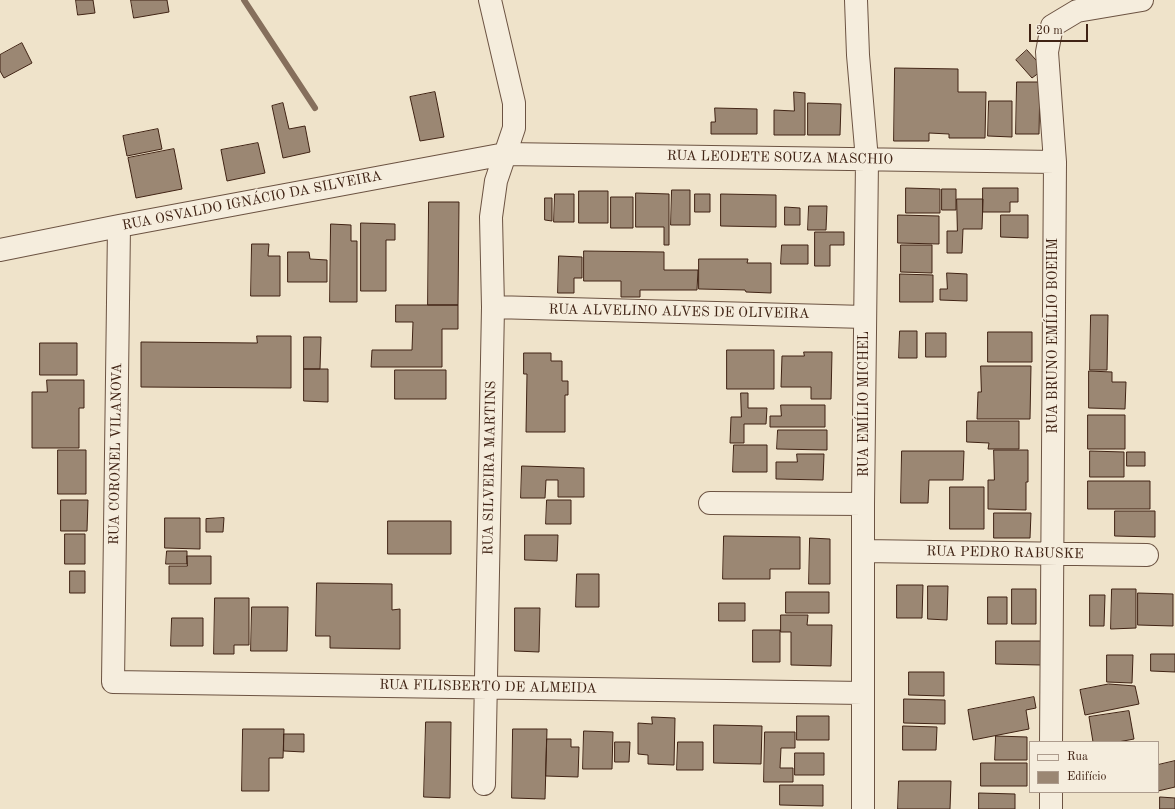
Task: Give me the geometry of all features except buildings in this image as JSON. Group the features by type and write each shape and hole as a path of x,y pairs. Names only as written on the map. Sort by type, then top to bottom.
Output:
{"street":[{"name":"RUA SILVEIRA MARTINS","path":"484,784 493,308 491,217 496,181 514,128 514,103 490,0"},
{"name":"RUA EMÍLIO MICHEL","path":"856,0 858,55 867,160 863,504 863,809"},
{"name":"RUA BRUNO EMÍLIO BOEHM","path":"1051,741 1054,162 1048,52 1052,26 1077,12 1142,0"},
{"name":"RUA LEODETE SOUZA MASCHIO","path":"505,154 1054,162"},
{"name":"RUA OSVALDO IGNÁCIO DA SILVEIRA","path":"0,250 119,226 505,154"},
{"name":"RUA CORONEL VILANOVA","path":"113,682 119,226"},
{"name":"RUA ALVELINO ALVES DE OLIVEIRA","path":"493,308 865,317"},
{"path":"710,503 863,504"},
{"name":"RUA PEDRO RABUSKE","path":"863,551 1147,555"},
{"name":"RUA FILISBERTO DE ALMEIDA","path":"113,682 863,693"},
{"path":"1051,793 1051,809"}],"waterway":[{"path":"244,0 315,108"}]}
